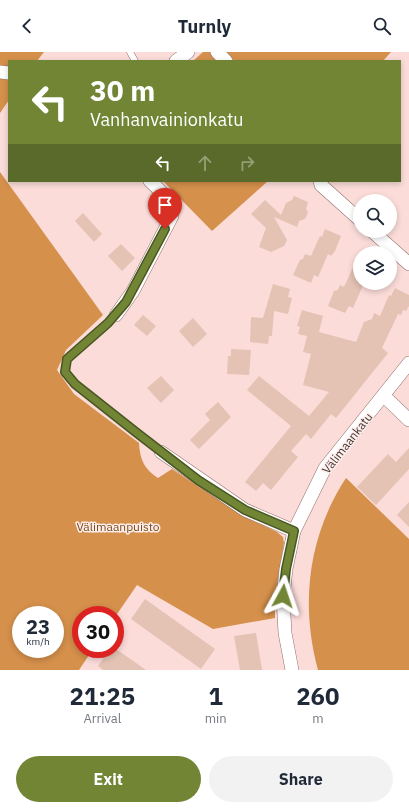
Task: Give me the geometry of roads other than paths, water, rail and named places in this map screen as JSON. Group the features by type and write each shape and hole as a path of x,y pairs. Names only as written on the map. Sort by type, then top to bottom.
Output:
{"street":[{"path":"177,60 188,52"},
{"path":"217,52 225,60"},
{"path":"116,315 133,291 172,216 171,206 167,198 151,182"},
{"path":"320,182 321,185 353,214"},
{"path":"380,238 409,264"},
{"name":"Välimaankatu","path":"292,670 285,633 283,596 286,569 294,531 325,468 409,363"},
{"path":"384,396 409,420"},
{"path":"161,452 198,480 245,510 294,531"}],"lane":[{"path":"116,315 67,359 65,372 75,384 161,452"}],"park label":[{"name":"Välimaanpuisto","path":"118,526"}]}
